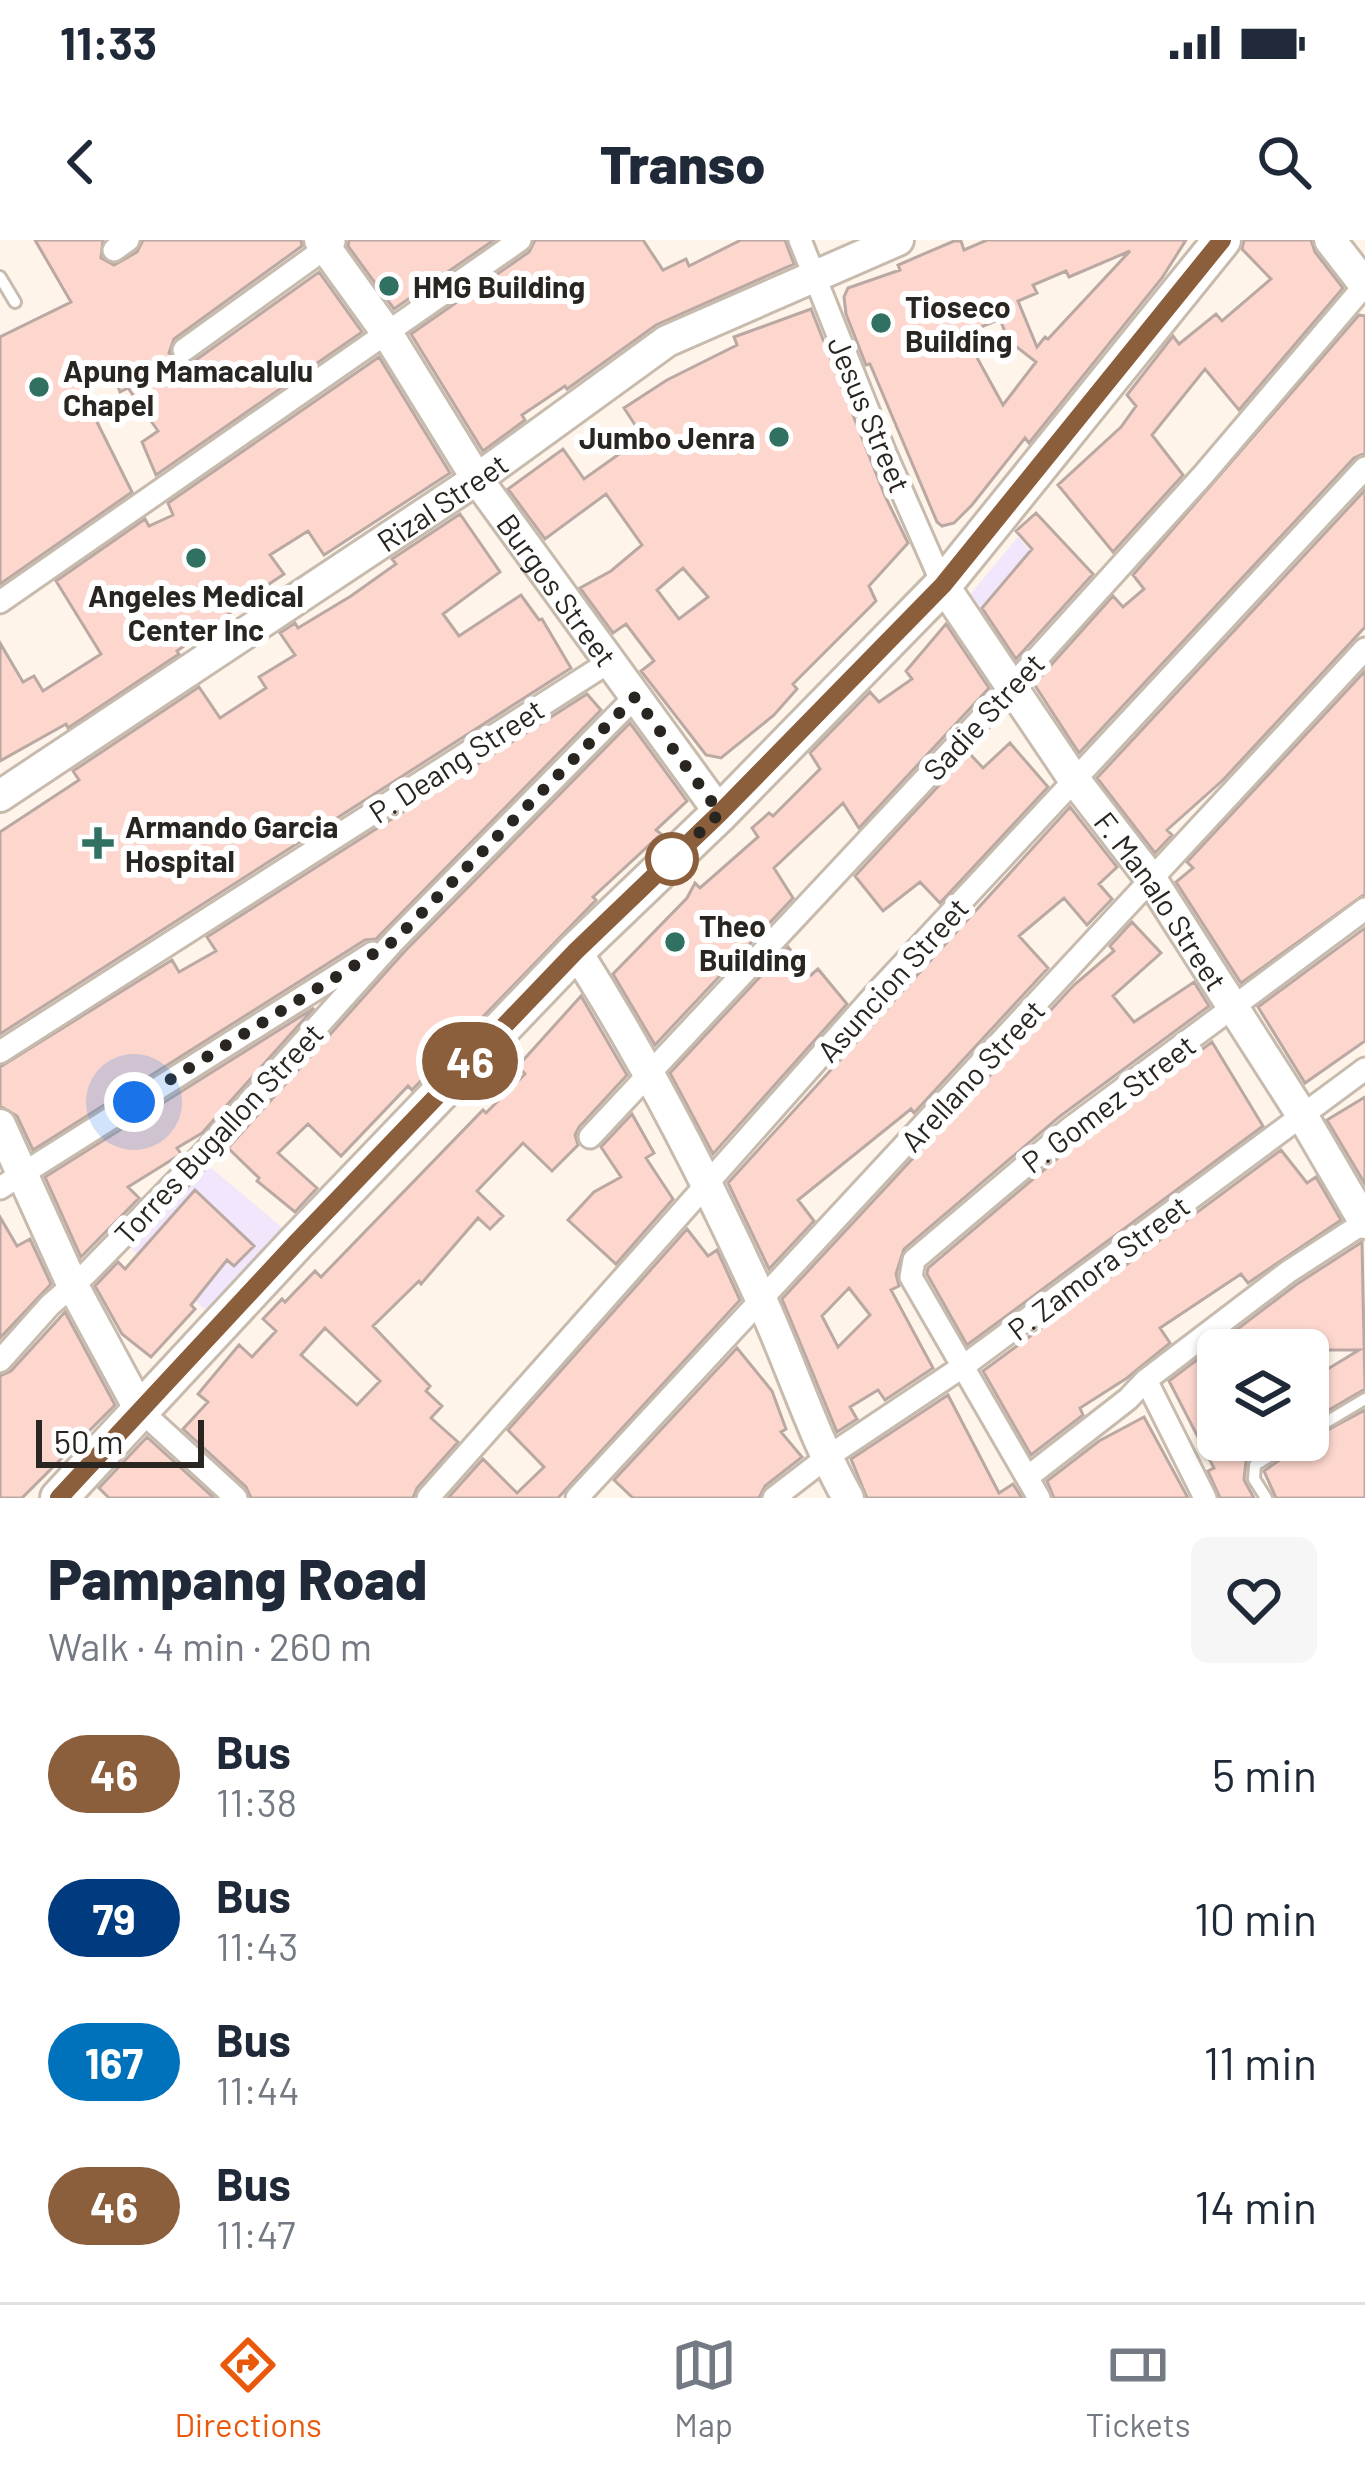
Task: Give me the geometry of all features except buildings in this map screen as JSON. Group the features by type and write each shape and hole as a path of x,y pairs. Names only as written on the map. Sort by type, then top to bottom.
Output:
{"main road":[{"path":"59,1498 576,951 720,813 943,585 1222,240"}],"street":[{"path":"0,602 520,240"},
{"name":"Jesus Street","path":"800,240 943,585"},
{"name":"Rizal Street","path":"0,796 477,479 667,341 898,240"},
{"path":"1330,240 1365,285"},
{"path":"184,350 328,243"},
{"name":"Burgos Street","path":"328,243 477,479 720,813"},
{"name":"Sadie Street","path":"590,1137 1011,687 1204,474 1365,285"},
{"name":"Asuncion Street","path":"428,1498 1073,778 1365,468"},
{"name":"F. Manalo Street","path":"943,585 1073,778 1151,879 1365,1223"},
{"name":"Arellano Street","path":"577,1498 634,1431 762,1301 1365,650"},
{"name":"P. Deang Street","path":"0,1052 609,662"},
{"name":"Torres Bugallon Street","path":"0,1361 202,1155 394,941 635,697"},
{"name":"P. Gomez Street","path":"965,1365 911,1277 914,1260 1069,1129 1365,909"},
{"path":"12,1180 394,941"},
{"path":"576,951 649,1072 708,1186 762,1301 826,1458 848,1498"},
{"name":"P. Zamora Street","path":"826,1458 965,1365 1365,1070"},
{"path":"0,1125 12,1180 62,1296 140,1410 236,1498"},
{"path":"965,1365 1034,1487 1146,1380 1288,1272 1365,1223"},
{"path":"0,1336 62,1296"},
{"path":"1146,1380 1205,1498"},
{"path":"774,1498 826,1458"}],"lane":[{"path":"0,277 15,302"},
{"path":"1329,1420 1365,1399"},
{"path":"1262,1461 1255,1465 1254,1479 1265,1498"}],"shaded area":[{"path":"1018,537 1078,604 1019,673 968,597"},
{"path":"204,1162 284,1229 206,1310 126,1244"}],"bus line":[{"name":"46","path":"59,1498 576,951 720,813 943,585 1222,240"}],"place":[{"name":"HMG Building","path":"389,286"},
{"name":"Tioseco Building","path":"881,323"},
{"name":"Apung Mamacalulu Chapel","path":"39,387"},
{"name":"Jumbo Jenra","path":"779,437"},
{"name":"Angeles Medical Center Inc","path":"196,558"},
{"name":"Armando Garcia Hospital","path":"98,843"},
{"name":"Theo Building","path":"675,942"}],"route":[{"path":"134,1102 394,941 635,697 720,813 662,868 672,859"}]}
